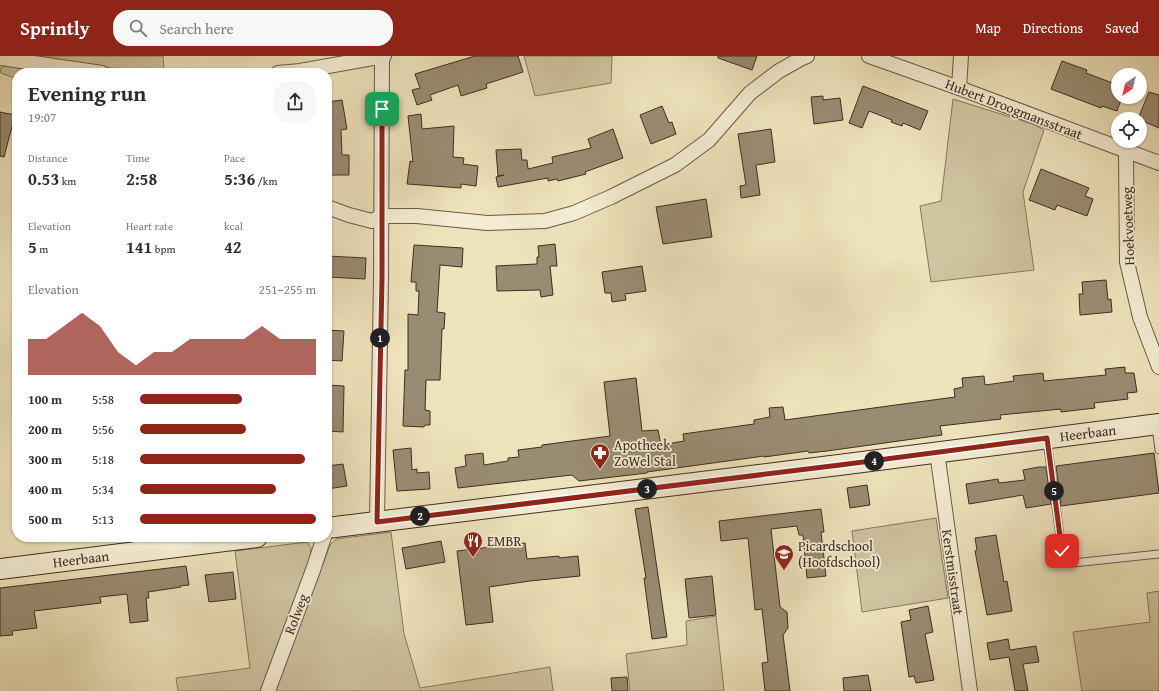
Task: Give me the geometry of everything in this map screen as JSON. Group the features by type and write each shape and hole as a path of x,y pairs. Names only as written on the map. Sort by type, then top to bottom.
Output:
{"street":[{"path":"317,68 383,56 377,522"},
{"path":"332,209 348,215 372,221 382,216 417,216 488,222 545,221 574,213 611,197 675,165 709,140 750,93 779,71 807,56"},
{"name":"Hubert Droogmansstraat","path":"869,56 1159,163"},
{"path":"959,88 961,56"},
{"path":"0,58 68,68"},
{"name":"Hoekvoetweg","path":"1126,152 1127,262 1140,317 1159,367"},
{"name":"Heerbaan","path":"332,527 1157,424"},
{"name":"Kerstmisstraat","path":"937,452 970,691"},
{"name":"Heerbaan","path":"0,569 217,542"},
{"name":"Rolweg","path":"268,691 322,542"}],"lane":[{"path":"1157,424 1159,450"},
{"path":"1047,438 1062,551 1068,562 1073,563 1159,554"}],"shaded area":[{"path":"27,56 163,56 164,68 110,68"},
{"path":"524,56 612,56 611,83 535,96"},
{"path":"4,66 18,68 12,68 12,77 1,73 0,69"},
{"path":"953,99 1033,124 1044,130 1023,192 1034,270 931,282 920,206 941,201"},
{"path":"936,518 948,598 862,612 852,531"},
{"path":"391,532 404,634 420,688 550,667 553,691 275,691 330,545 336,539"},
{"path":"307,542 311,548 310,557 260,691 178,691 176,678 250,668 235,551"},
{"path":"1159,591 1159,691 1082,691 1073,632 1150,622 1147,593"},
{"path":"716,616 724,691 630,691 626,654 687,645 686,621"}],"building":[{"path":"475,56 518,56 523,72 486,84 487,88 461,96 458,85 430,95 432,100 417,105 412,90 420,88 415,74"},
{"path":"718,56 757,56 752,70 718,58"},
{"path":"1062,61 1087,70 1086,73 1111,82 1111,104 1120,104 1117,111 1102,106 1101,108 1051,89"},
{"path":"863,86 928,111 920,130 903,123 902,126 891,122 892,120 869,111 862,128 849,123"},
{"path":"1149,92 1159,95 1159,128 1147,123 1147,112 1141,112 1144,104 1147,104"},
{"path":"823,96 823,100 840,98 843,120 814,124 811,97"},
{"path":"342,100 347,129 341,130 342,155 349,155 349,175 332,175 332,101"},
{"path":"662,106 669,123 672,122 676,134 651,144 640,115"},
{"path":"0,112 12,114 12,126 4,157 0,156"},
{"path":"421,114 422,129 454,126 453,157 464,158 463,164 478,166 476,186 461,184 461,188 407,184 410,161 413,162 408,116"},
{"path":"613,129 623,158 585,172 586,174 558,181 557,179 548,181 548,178 498,187 496,177 504,175 498,176 496,150 521,149 522,160 527,160 528,169 553,163 552,157 591,148 588,139"},
{"path":"771,129 775,162 756,165 760,195 741,198 740,186 746,185 738,134"},
{"path":"1041,169 1089,188 1085,196 1093,199 1087,216 1057,205 1055,210 1029,200"},
{"path":"706,199 712,237 663,244 656,207"},
{"path":"555,244 557,266 550,266 553,295 541,297 540,290 497,291 496,266 537,264 537,257 539,257 538,246"},
{"path":"414,245 463,248 462,267 440,265 437,312 445,313 444,329 442,329 440,380 426,380 425,410 430,411 430,425 425,425 424,427 403,426 405,370 408,370 408,314 418,315 419,291 416,291 416,282 411,282"},
{"path":"332,256 366,258 365,279 332,277"},
{"path":"642,266 646,291 625,294 626,300 612,302 611,293 605,293 602,272"},
{"path":"1106,280 1108,300 1111,299 1112,312 1080,315 1079,294 1083,294 1082,282"},
{"path":"332,330 344,331 342,361 332,360"},
{"path":"1125,367 1125,373 1134,373 1137,392 1127,393 1128,399 1094,403 1095,408 1061,412 1061,409 1000,415 1001,419 940,426 942,435 827,451 809,453 808,451 764,456 579,481 572,475 458,488 455,468 466,466 465,455 483,453 484,465 508,461 508,458 519,457 518,450 542,447 542,445 610,436 604,382 636,378 642,431 658,430 661,445 684,441 683,434 754,424 754,420 770,417 769,408 783,407 785,420 955,397 954,389 963,387 962,378 984,376 985,385 1014,381 1013,376 1043,373 1044,381 1106,375 1105,369"},
{"path":"332,385 344,386 343,432 332,431"},
{"path":"411,448 412,470 417,469 417,473 429,472 430,489 397,491 393,450"},
{"path":"1154,453 1159,493 1061,506 1056,466"},
{"path":"343,464 347,486 332,488 332,465"},
{"path":"1046,467 1051,504 1026,508 1023,495 969,504 966,484 998,479 999,483 1025,480 1023,470"},
{"path":"867,485 870,505 850,508 847,488"},
{"path":"648,507 667,637 652,639 644,578 646,578 635,509"},
{"path":"821,509 824,532 821,532 826,576 807,578 803,535 799,535 797,526 771,529 780,607 787,612 788,628 783,635 790,691 765,691 762,663 768,662 762,609 755,610 748,538 721,541 719,521"},
{"path":"996,535 1004,582 1007,581 1012,611 987,615 975,551 977,550 975,538"},
{"path":"441,541 445,562 406,569 402,548"},
{"path":"525,543 527,559 578,556 580,576 489,587 493,622 466,625 457,551"},
{"path":"186,566 189,585 148,592 149,598 146,598 148,621 130,623 127,594 100,597 101,603 34,611 37,628 12,631 13,635 0,636 0,588"},
{"path":"233,572 236,599 209,602 205,575"},
{"path":"712,576 716,615 689,618 685,579"},
{"path":"928,606 933,632 925,634 934,680 916,683 914,676 909,677 901,622 911,620 909,610"},
{"path":"1008,639 1010,650 1036,646 1039,662 1023,664 1028,691 1015,691 1009,657 990,660 987,643"},
{"path":"868,675 871,691 844,691 843,678"},
{"path":"627,677 628,691 612,691 611,678"}],"place":[{"name":"Apotheek ZoWel Stal","path":"600,470"},
{"name":"EMBR","path":"473,558"},
{"name":"Picardschool (Hoofdschool)","path":"784,571"}],"route":[{"path":"382,109 382,278 379,342 377,522 1047,438 1062,551"}]}
